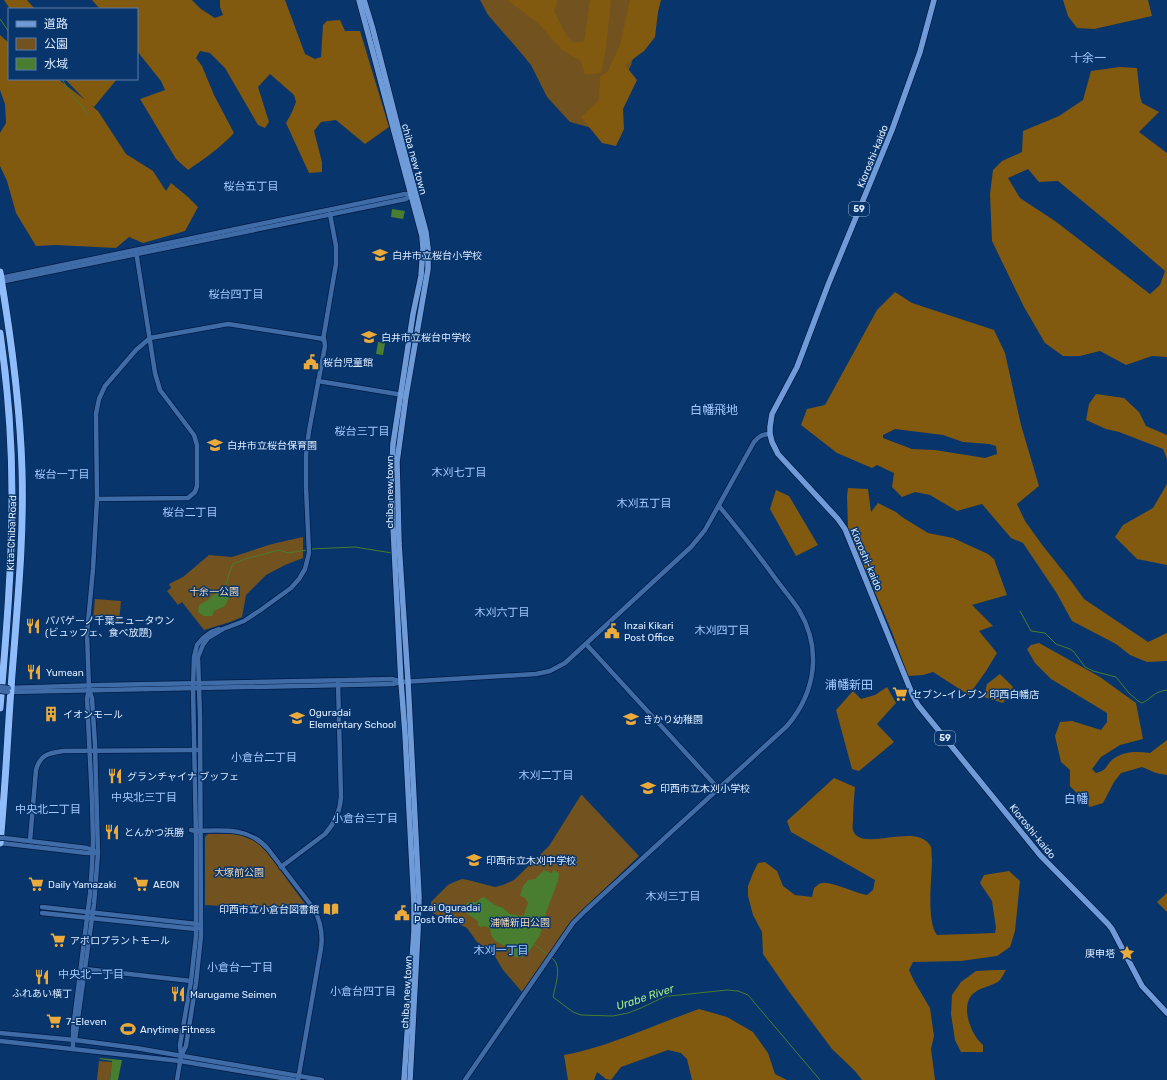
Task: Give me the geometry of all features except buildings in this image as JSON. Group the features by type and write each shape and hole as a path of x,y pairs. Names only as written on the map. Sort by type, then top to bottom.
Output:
{"highway":[{"name":"Kita-Chiba Road","path":"1,278 8,320 18,409 22,470 21,551 10,690 2,841"},
{"name":"Kita-Chiba Road","path":"0,333 8,404 12,495 11,562 0,708"}],"main road":[{"name":"chiba new town","path":"359,0 422,236 423,248 421,276 414,314 403,395 398,450 397,487 399,544 408,681 416,897"},
{"name":"chiba new town","path":"364,0 424,224 428,244 428,269 394,444 391,488 401,682 416,897"},
{"name":"Kioroshi-kaido","path":"934,0 920,52 894,126 828,284 797,367 772,414 770,434 775,449 782,458 838,518 845,529 918,705 1040,855 1108,924 1116,936 1142,986 1167,1013"},
{"path":"416,897 416,904"},
{"name":"chiba new town","path":"404,1080 416,904"},
{"name":"chiba new town","path":"410,1080 416,972 416,904"}],"street":[{"path":"136,252 405,194 411,195"},
{"path":"1,278 406,199 411,195"},
{"path":"177,1080 181,1056 186,1046 196,983 201,926 194,831 200,750 194,657 197,645 203,638 218,629 223,629 244,622 290,588 299,579 305,569 309,553 306,455 325,346 324,338 336,264 336,246 330,214"},
{"path":"97,499 188,498 197,490 197,445 194,435 160,390 155,373 136,252"},
{"path":"95,852 87,698 89,688 87,633 93,570 97,499 96,414 99,399 105,386 136,350 150,338 228,324 324,338"},
{"path":"318,381 403,395"},
{"path":"0,691 338,682 393,684 408,681 545,673 562,666 691,547 706,530 754,442 763,434 770,434"},
{"path":"465,1080 573,923 790,722 800,709 805,699 809,688 813,667 812,647 806,624 798,609 759,556 719,506"},
{"path":"586,644 718,788"},
{"path":"281,866 325,834 333,825 338,814 341,797 338,682"},
{"path":"181,1056 180,1045 191,981 196,929 194,750 196,686"},
{"path":"0,687 10,690"},
{"path":"73,1050 85,970 95,852 95,751 92,698 89,688"},
{"path":"30,841 36,770 40,760 48,754 54,752 90,751 200,750"},
{"path":"194,831 231,831 249,835 265,846 314,909 318,918 322,930 321,948 298,1078"},
{"path":"2,841 87,853 95,852"},
{"path":"2,841 30,841 87,848 95,852"},
{"path":"42,910 90,912 196,923 201,926 196,929 90,918 42,910"},
{"path":"74,1040 73,1029 90,918"},
{"path":"85,970 191,981"},
{"path":"0,1032 74,1040 181,1056 298,1078 322,1080"},
{"path":"0,1041 180,1061 294,1080"}],"green space":[{"path":"480,0 650,0 631,65 612,105 592,128 570,122 547,97 531,65 488,15"},
{"name":"十余一公園","path":"303,537 303,558 266,575 246,595 242,617 230,622 204,630 182,602 178,605 167,591 171,588 169,584 183,577 209,555 232,557 272,544"},
{"path":"95,599 121,601 119,622 93,620"},
{"name":"浦幡新田公園","path":"581,795 639,856 573,919 522,992 503,970 493,953 477,942 467,928 452,918 440,917 433,913 431,909 431,902 448,885 462,879 495,887 514,880 549,846"},
{"name":"大塚前公園","path":"208,834 237,834 248,837 258,843 267,852 305,904 299,908 291,910 205,905 205,837"},
{"path":"99,1061 112,1062 110,1080 97,1080"}],"shaded area":[{"path":"4,0 27,0 34,8 9,8"},
{"path":"92,0 192,0 201,9 215,18 223,15 220,7 220,0 285,0 305,54 315,59 321,57 323,25 327,21 340,20 345,31 360,31 389,127 365,144 336,120 321,122 314,131 322,162 322,172 309,173 286,123 296,102 294,95 270,74 258,87 269,122 265,128 258,125 225,68 210,53 200,51 196,58 202,66 214,95 234,133 218,148 188,170 176,159 140,99 165,90 161,81 138,52 138,8 99,8"},
{"path":"507,0 558,0 554,11 566,35 574,43 584,41 590,0 611,0 606,48 601,73 585,75 581,61 562,50 538,23"},
{"path":"630,0 661,0 655,37 644,51 625,65 637,80 623,109 624,129 616,146 602,143 581,117 599,100 600,77 608,71 620,45"},
{"path":"1063,0 1148,0 1152,16 1094,29 1077,28 1068,16"},
{"path":"0,35 8,42 8,80 59,80 85,100 66,80 116,80 94,107 91,105 98,111 126,154 153,171 166,191 171,183 198,207 185,231 143,243 129,237 116,248 56,245 36,246 16,213 7,181 0,166 0,133 6,123 5,104 0,90"},
{"path":"1120,67 1137,68 1142,103 1159,112 1139,132 1167,153 1167,357 1152,356 1126,365 1100,351 1080,356 1063,356 1045,343 1024,307 992,241 990,194 993,170 1002,161 1022,152 1023,131 1059,116 1083,100 1091,71","holes":["1028,169 1039,182 1058,181 1115,228 1165,271 1160,285 1150,294 1055,221 1020,198 1008,178"]},
{"path":"895,292 912,303 994,330 1005,353 1021,425 1039,486 1017,504 1025,521 1084,599 1148,642 1167,633 1167,661 1147,662 1130,655 1116,644 1072,621 1056,592 1023,543 1011,538 982,504 957,511 930,495 915,492 902,497 892,487 894,473 877,465 872,468 837,453 801,425 807,409 825,405 877,310","holes":["895,429 943,435 963,442 996,446 997,454 985,458 935,450 912,449 883,438 883,435"]},
{"path":"1096,394 1124,398 1139,412 1146,426 1167,435 1167,459 1163,449 1119,432 1106,429 1086,420 1089,404"},
{"path":"1167,484 1167,565 1137,559 1115,537 1123,525 1153,508"},
{"path":"848,488 868,489 871,512 878,503 896,512 928,533 953,538 988,554 994,559 1007,595 972,605 993,626 979,631 997,653 969,695 933,672 923,675 908,676 892,632 848,529"},
{"path":"776,490 789,496 818,545 796,556 770,509"},
{"path":"1039,643 1100,677 1136,703 1143,739 1120,745 1101,757 1092,769 1096,773 1100,772 1105,769 1110,761 1122,754 1135,752 1150,753 1167,740 1167,775 1156,773 1142,767 1121,773 1114,782 1103,803 1090,807 1070,786 1070,770 1061,762 1055,736 1060,722 1072,721 1101,730 1107,722 1107,713 1051,679 1035,663 1027,649 1031,645"},
{"path":"1000,674 1013,687 1003,703 984,697 987,684"},
{"path":"887,687 896,703 877,724 894,742 859,771 852,769 836,710 853,691 861,699 875,695"},
{"path":"834,778 855,787 853,830 858,837 877,839 914,836 924,840 931,847 931,909 934,928 937,935 995,933 996,928 992,901 980,883 984,875 1009,871 1020,881 1015,931 1010,947 997,956 961,961 913,962 909,970 930,1008 934,1036 931,1049 935,1080 862,1080 855,1071 832,1049 763,954 762,932 753,915 748,896 748,886 758,863 765,862 777,871 783,886 795,895 812,897 814,888 822,883 831,884 867,895 873,890 875,880 791,832 787,821"},
{"path":"1167,893 1167,912 1157,902"},
{"path":"1006,970 999,981 974,993 967,1005 968,1020 974,1034 983,1045 983,1052 961,1052 955,1040 951,1014 952,995 961,982 976,971"},
{"path":"699,1009 727,1017 753,1032 768,1053 775,1074 787,1080 692,1080 687,1059 681,1053 668,1050 621,1067 611,1080 606,1079 597,1072 594,1080 568,1080 564,1055 606,1044"}],"water":[{"path":"392,209 405,211 403,219 391,217"},
{"path":"378,342 385,343 383,355 376,354"},
{"path":"227,588 231,594 225,606 214,611 212,616 204,616 198,612 199,605 219,591"},
{"path":"544,870 552,873 553,870 559,873 558,881 547,910 540,935 528,953 517,958 513,955 512,949 494,939 490,928 484,926 481,927 478,925 478,921 467,914 464,907 468,902 477,902 479,899 484,897 510,914 523,916 528,903 525,898 520,896 523,886 528,880 535,879"},
{"path":"99,1059 122,1060 118,1080 110,1080 112,1061"}],"waterway":[{"path":"0,19 8,31"},
{"path":"63,80 71,94 89,115"},
{"path":"310,549 355,547 392,553"},
{"path":"225,588 233,564 245,559 279,550 288,553 307,550"},
{"path":"1020,611 1031,631 1045,633 1056,644 1070,649 1085,667 1093,671 1116,677 1129,693 1138,701 1142,703 1155,694 1167,690"},
{"name":"Urabe River","path":"534,944 549,956"},
{"name":"Urabe River","path":"552,958 558,971 553,997 573,1012 581,1015 613,1016 628,1013 666,996 727,990 738,991 748,995 820,1080"}],"place":[{"name":"白井市立桜台小学校","path":"380,255"},
{"name":"白井市立桜台中学校","path":"369,337"},
{"name":"桜台児童館","path":"311,362"},
{"name":"白井市立桜台保育園","path":"215,445"},
{"name":"パパゲーノ千葉ニュータウン (ビュッフェ、食べ放題)","path":"33,626"},
{"name":"Inzai Kikari Post Office","path":"612,631"},
{"name":"Yumean","path":"34,672"},
{"name":"セブン-イレブン 印西白幡店","path":"900,694"},
{"name":"イオンモール","path":"51,714"},
{"name":"Oguradai Elementary School","path":"297,718"},
{"name":"きかり幼稚園","path":"631,719"},
{"name":"グランチャイナ ブッフェ","path":"115,776"},
{"name":"印西市立木刈小学校","path":"648,788"},
{"name":"とんかつ浜勝","path":"112,832"},
{"name":"印西市立木刈中学校","path":"474,860"},
{"name":"Daily Yamazaki","path":"36,884"},
{"name":"AEON","path":"141,884"},
{"name":"印西市立小倉台図書館","path":"331,909"},
{"name":"Inzai Oguradai Post Office","path":"402,913"},
{"name":"アポロプラントモール","path":"58,940"},
{"name":"庚申塔","path":"1127,953"},
{"name":"ふれあい横丁","path":"42,977"},
{"name":"Marugame Seimen","path":"178,994"},
{"name":"7-Eleven","path":"54,1021"},
{"name":"Anytime Fitness","path":"128,1029"}],"district":[{"name":"十余一","path":"1088,58"},
{"name":"桜台五丁目","path":"251,186"},
{"name":"桜台四丁目","path":"236,294"},
{"name":"白幡飛地","path":"714,410"},
{"name":"桜台三丁目","path":"362,431"},
{"name":"木刈七丁目","path":"459,472"},
{"name":"桜台一丁目","path":"62,474"},
{"name":"木刈五丁目","path":"644,503"},
{"name":"桜台二丁目","path":"190,512"},
{"name":"木刈六丁目","path":"502,612"},
{"name":"木刈四丁目","path":"722,630"},
{"name":"浦幡新田","path":"849,685"},
{"name":"小倉台二丁目","path":"264,757"},
{"name":"木刈二丁目","path":"546,775"},
{"name":"中央北三丁目","path":"144,797"},
{"name":"白幡","path":"1076,799"},
{"name":"中央北二丁目","path":"48,809"},
{"name":"小倉台三丁目","path":"365,818"},
{"name":"木刈三丁目","path":"673,896"},
{"name":"木刈一丁目","path":"501,950"},
{"name":"小倉台一丁目","path":"240,967"},
{"name":"中央北一丁目","path":"91,974"},
{"name":"小倉台四丁目","path":"363,991"}]}
